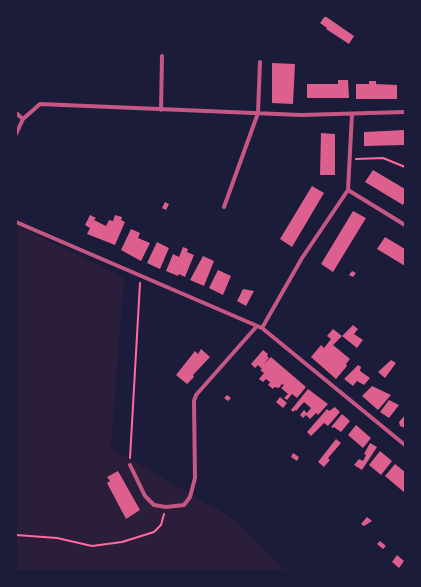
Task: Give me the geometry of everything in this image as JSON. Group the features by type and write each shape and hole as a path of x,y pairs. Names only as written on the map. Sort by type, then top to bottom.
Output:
{"street":[{"path":"161,110 162,56"},
{"path":"224,207 258,113 260,62"},
{"path":"16,134 22,119 40,104 301,115 405,112"},
{"path":"16,112 22,119"},
{"path":"262,328 302,258 348,190 352,114"},
{"path":"348,190 405,225"},
{"path":"16,222 262,328 405,446"},
{"path":"130,465 145,496 154,505 166,507 184,505 190,497 195,478 194,401 196,396 257,326"}],"path":[{"path":"349,159 383,158 405,167"},
{"path":"130,465 132,404 140,276"},
{"path":"16,535 57,538 92,546 122,542 154,532 161,525 166,507"}],"shaded area":[{"path":"16,225 124,277 111,448 234,519 286,571 16,571"}],"building":[{"path":"325,16 354,36 349,44 326,29 327,28 320,23"},
{"path":"272,63 295,64 293,104 272,103"},
{"path":"338,80 348,80 349,98 307,98 307,84 338,84"},
{"path":"369,81 376,81 376,84 397,85 397,99 356,99 356,84 369,84"},
{"path":"405,130 405,145 364,146 364,132"},
{"path":"321,133 335,134 335,175 320,175"},
{"path":"373,170 405,189 405,201 403,205 365,182"},
{"path":"312,186 324,193 292,247 280,239"},
{"path":"165,202 169,204 166,210 162,208"},
{"path":"353,211 366,218 333,272 321,264"},
{"path":"90,215 96,218 94,220 106,226 109,220 113,221 115,215 122,217 121,220 125,222 115,245 87,234 90,228 85,225"},
{"path":"131,229 140,233 138,238 150,243 141,261 121,250"},
{"path":"385,237 405,249 405,266 377,249"},
{"path":"157,242 169,248 160,269 147,263"},
{"path":"183,247 188,249 187,252 194,255 185,277 166,271 173,254 179,257"},
{"path":"203,256 214,261 204,286 190,280"},
{"path":"218,270 231,276 223,295 209,288"},
{"path":"352,271 356,273 353,277 349,275"},
{"path":"243,289 254,291 246,306 237,301"},
{"path":"353,325 358,329 354,334 363,340 357,348 342,336"},
{"path":"333,329 342,336 333,345 350,359 346,364 347,366 336,379 311,357 321,345 324,348 331,339 327,336"},
{"path":"201,349 210,357 193,375 194,377 187,384 176,375 195,351 198,354"},
{"path":"263,350 268,354 267,356 269,358 263,365 271,357 306,387 297,398 292,394 287,400 284,398 288,394 281,388 284,385 282,384 279,388 274,387 273,389 268,385 270,382 266,379 263,382 259,379 264,373 260,370 262,369 258,365 255,368 251,364"},
{"path":"391,360 396,363 385,378 378,372"},
{"path":"358,365 361,367 360,371 370,378 364,385 357,381 353,386 344,379"},
{"path":"372,386 391,395 378,410 362,396"},
{"path":"308,389 328,404 318,415 316,413 310,419 306,415 303,418 300,415 304,410 307,413 311,408 304,402 296,411 295,410 293,412 291,410"},
{"path":"227,395 231,398 228,401 224,398"},
{"path":"280,397 287,403 283,408 276,402"},
{"path":"389,400 399,405 389,418 380,412"},
{"path":"335,407 340,412 328,426 324,423 311,436 307,432 327,409 329,411"},
{"path":"342,414 350,421 341,432 334,427 331,427"},
{"path":"405,415 405,428 400,426 399,422"},
{"path":"356,425 371,438 363,448 348,435"},
{"path":"336,439 341,443 328,458 330,460 324,467 318,462"},
{"path":"370,443 377,447 362,470 354,465 359,459 363,461 366,455 364,454"},
{"path":"380,451 392,461 381,475 369,465"},
{"path":"293,453 299,457 297,461 291,457"},
{"path":"395,464 405,472 405,493 385,476"},
{"path":"118,471 140,510 126,519 107,483 110,481 107,477"},
{"path":"367,517 372,521 364,526 361,524"},
{"path":"380,541 386,546 383,549 377,544"},
{"path":"397,555 404,561 399,568 392,562"}]}
